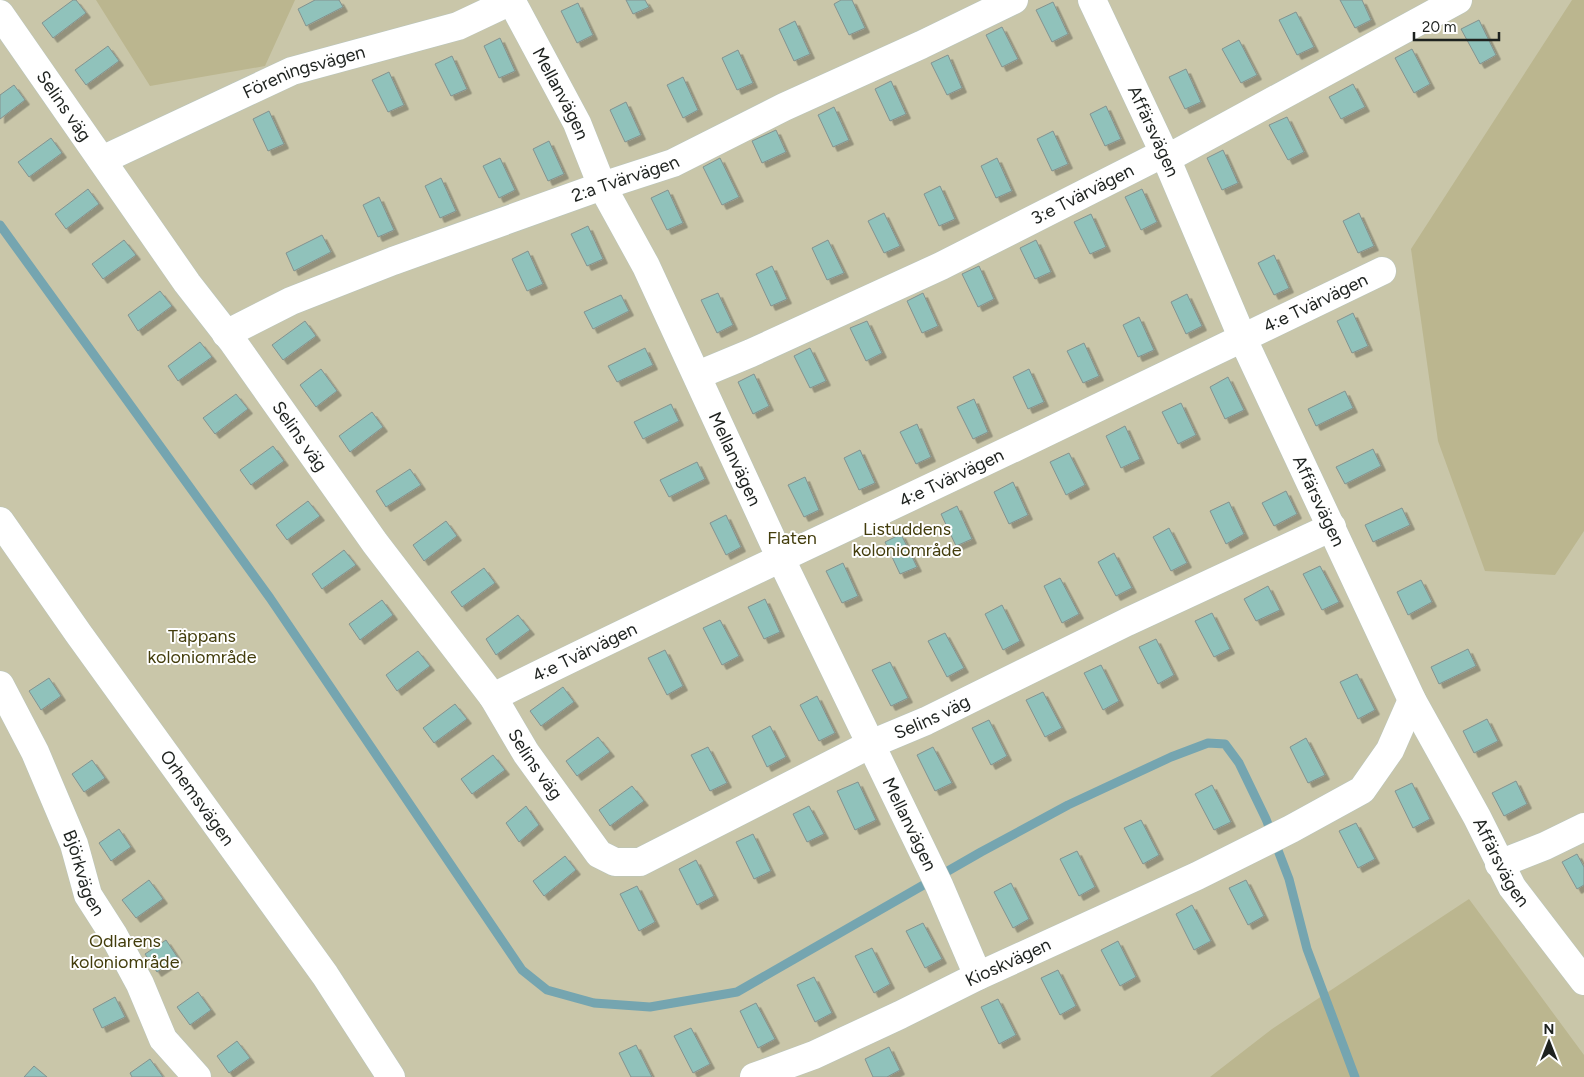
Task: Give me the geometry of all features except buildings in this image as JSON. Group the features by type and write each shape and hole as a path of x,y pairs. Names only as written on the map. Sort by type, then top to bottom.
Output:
{"street":[{"name":"Mellanvägen","path":"512,0 577,123 602,186 646,266 782,559 939,884 978,976"},
{"name":"Föreningsvägen","path":"102,160 292,71 458,26 512,0"},
{"name":"2:a Tvärvägen","path":"226,334 291,301 393,261 602,186 673,163 784,107 921,45 1014,0"},
{"name":"Affärsvägen","path":"1092,0 1164,153 1242,337 1412,700 1477,817 1512,887 1584,981"},
{"name":"3:e Tvärvägen","path":"698,375 751,353 941,266 1164,153 1177,153 1458,0"},
{"name":"Selins väg","path":"0,14 187,283 226,334 375,543 493,697 526,753 598,854 615,862 640,862 872,744 926,721 1127,622 1332,527"},
{"name":"4:e Tvärvägen","path":"493,697 1382,271"},
{"name":"Orhemsvägen","path":"0,521 78,634 325,975 386,1075"},
{"name":"Björkvägen","path":"0,685 35,752 74,844 88,895 113,934 140,984 163,1039 197,1077"},
{"name":"Kioskvägen","path":"754,1077 814,1055 978,976 1197,876 1291,829 1362,790 1390,750 1412,700"},
{"path":"1499,864 1545,846 1584,827"}],"green space":[{"name":"Flaten","path":"0,0 1584,0 1584,1077 0,1077"}],"shaded area":[{"path":"96,0 295,0 265,66 150,86"},
{"path":"1572,0 1584,0 1584,531 1555,575 1485,571 1438,441 1411,249"},
{"path":"1469,899 1584,1055 1584,1077 1210,1077 1272,1029"}],"waterway":[{"path":"0,225 270,598 522,970 547,990 594,1003 650,1007 737,992 981,852 1068,805 1171,757 1208,743 1225,744 1239,763 1266,819 1289,879 1307,949 1355,1077"}],"park label":[{"name":"Listuddens koloniområde","path":"907,539"},
{"name":"Täppans koloniområde","path":"202,646"},
{"name":"Odlarens koloniområde","path":"125,951"}]}
